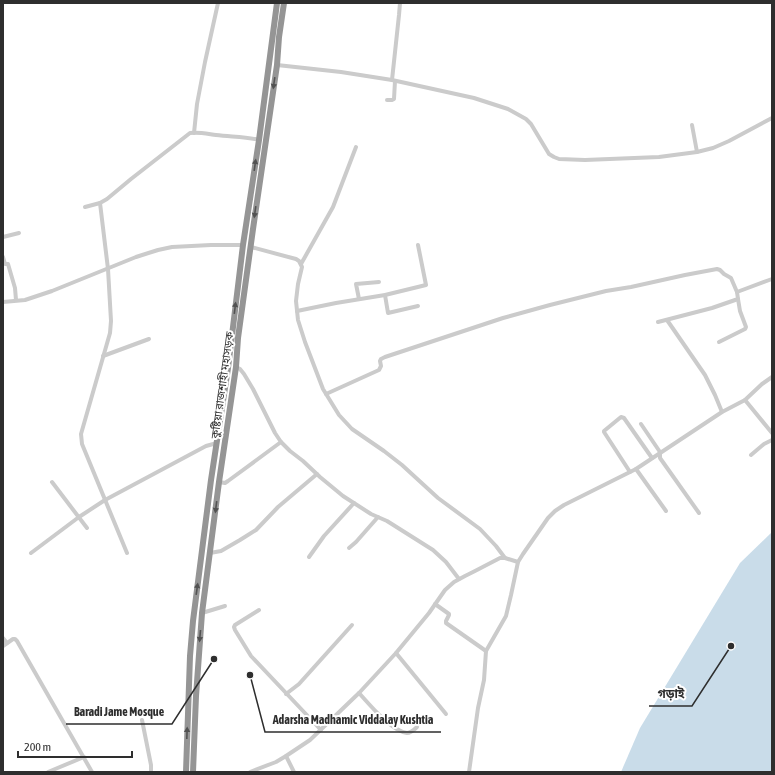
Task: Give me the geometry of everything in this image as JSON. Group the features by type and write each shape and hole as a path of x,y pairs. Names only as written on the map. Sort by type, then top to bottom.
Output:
{"highway":[{"name":"কুষ্টিয়া রাজশাহী মহাসড়ক","path":"193,772 196,696 202,613 221,464 236,368 238,338 277,65 276,3"},
{"name":"কুষ্টিয়া রাজশাহী মহাসড়ক","path":"186,772 190,656 193,621 243,245 276,37 284,3"},
{"path":"246,228 253,229"},
{"path":"214,462 221,464"},
{"path":"193,621 202,623"},
{"path":"186,760 193,761"}],"street":[{"path":"194,133 204,62 218,3"},
{"path":"387,100 394,99 400,3"},
{"path":"277,65 394,80 474,98 508,109 526,119 531,124 550,154 559,159 585,160 659,157 697,152 713,148 729,141 772,118"},
{"path":"692,125 697,152"},
{"path":"85,207 100,203 107,199 188,134 194,133 259,140"},
{"path":"356,147 333,207 301,264 302,267 296,301 298,320 305,342 323,389 339,415 352,429 384,451 438,498 480,530 496,546 505,558"},
{"path":"100,203 108,269 111,321 110,333 81,440 127,553"},
{"path":"3,237 19,233"},
{"path":"3,302 25,300 52,291 136,257 158,250 172,247 243,245"},
{"path":"297,311 384,295 426,285 418,245"},
{"path":"251,247 296,259 301,264"},
{"path":"3,257 8,265 15,288 16,300"},
{"path":"326,394 379,370 381,366 380,361 385,357 503,318 606,290 631,287 717,269 731,278 737,292 740,311 746,328 719,342"},
{"path":"737,292 772,279"},
{"path":"359,299 356,284 379,282"},
{"path":"384,295 388,313 418,306"},
{"path":"658,322 712,308 738,299"},
{"path":"667,320 705,376 722,412"},
{"path":"103,356 149,339"},
{"path":"236,368 240,369 244,374 270,423 282,442 290,451 343,496 371,514 387,521 433,550 446,562 459,579"},
{"path":"469,772 478,708 485,672 486,651 507,612 518,562 548,518 564,505 636,469 722,412 745,400 772,377"},
{"path":"745,400 772,433"},
{"path":"630,472 604,432 621,417 624,418 652,458"},
{"path":"641,424 660,452 660,458 699,513"},
{"path":"751,455 764,444 772,440"},
{"path":"219,482 228,482 282,442"},
{"path":"31,553 79,517 105,500 206,446 216,443"},
{"path":"636,469 666,511"},
{"path":"210,553 221,551 256,530 278,507 316,474"},
{"path":"52,482 87,528"},
{"path":"309,557 324,536 354,503"},
{"path":"349,548 378,517"},
{"path":"250,772 276,762 310,740 321,730 359,693 396,653 425,618 445,590 454,582 500,558 518,562"},
{"path":"435,604 449,614 446,623 486,651"},
{"path":"202,613 225,606"},
{"path":"259,610 235,625 235,630 251,656 321,730"},
{"path":"286,694 299,684 352,625"},
{"path":"3,638 5,644 13,639 17,641 92,772"},
{"path":"396,653 446,714"},
{"path":"359,693 384,720 399,730 407,733 414,731 417,727"},
{"path":"142,720 151,772"},
{"path":"286,756 294,772"},
{"path":"48,772 84,757"}],"water":[{"path":"772,532 772,772 621,772 640,728 740,563"}],"place":[{"name":"গড়াই","path":"731,646"},
{"name":"Baradi Jame Mosque","path":"214,659"},
{"name":"Adarsha Madhamic Viddalay Kushtia","path":"250,675"}]}
